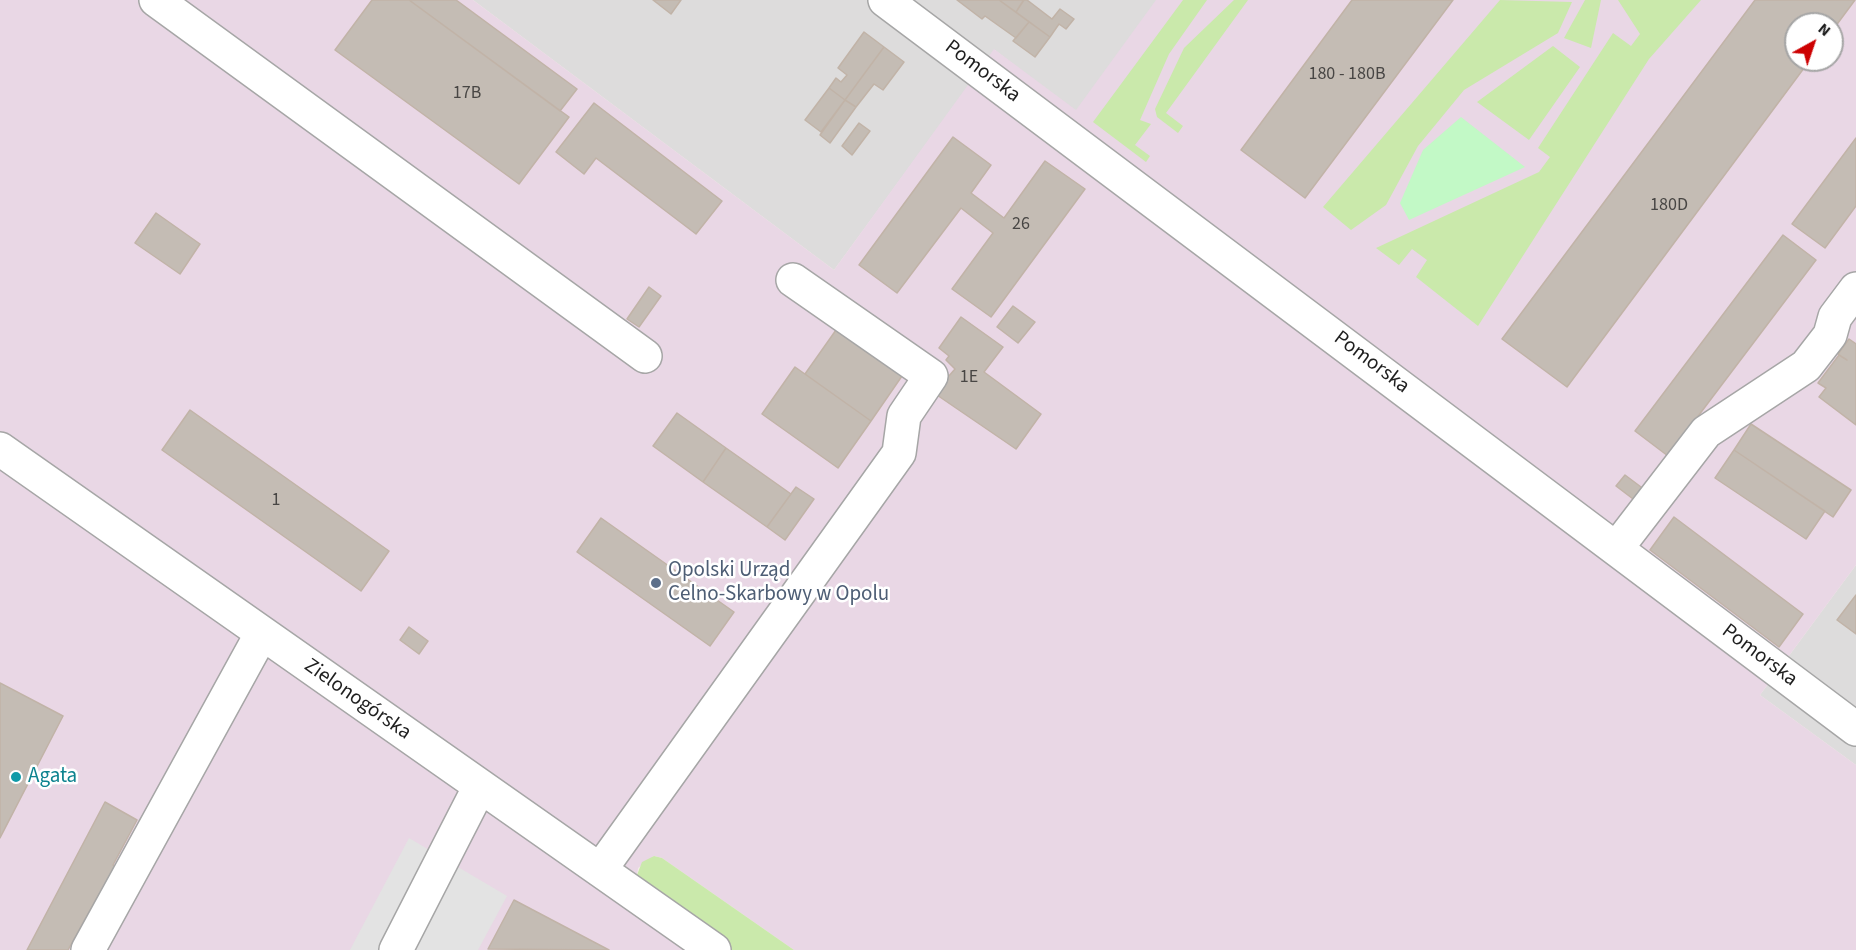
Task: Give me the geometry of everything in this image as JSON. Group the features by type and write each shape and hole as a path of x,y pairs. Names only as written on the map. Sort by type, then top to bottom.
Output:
{"street":[{"path":"156,0 645,356"},
{"name":"Pomorska","path":"898,3 1856,729"},
{"path":"600,870 899,453 904,416 931,376 793,279"},
{"path":"1616,549 1706,432 1806,366 1830,335 1835,317 1856,289"},
{"name":"Zielonogórska","path":"0,449 709,949"},
{"path":"88,950 262,633"},
{"path":"396,950 480,786"}],"shaded area":[{"path":"0,0 473,0 834,270 994,49 1076,110 1156,0 1856,0 1856,565 1760,695 1856,765 1856,950 794,950 662,858 654,856 638,868 637,875 648,904 714,950 0,950"},
{"path":"473,0 1856,0 1856,110 1558,504 995,50 834,270"},
{"path":"1856,565 1856,765 1760,695"},
{"path":"409,838 507,896 478,950 350,950"}],"green space":[{"path":"1183,0 1207,0 1169,54 1140,120 1151,124 1135,145 1150,156 1146,162 1093,122"},
{"path":"1234,0 1248,0 1166,113 1183,126 1178,133 1157,117 1155,109 1184,48"},
{"path":"1500,0 1572,2 1558,33 1464,90 1418,146 1386,205 1351,230 1323,207"},
{"path":"1585,0 1601,0 1591,48 1564,38"},
{"path":"1618,0 1701,0 1649,59 1478,326 1416,277 1427,260 1412,249 1399,265 1376,248 1539,172 1550,157 1538,148 1613,33 1631,46 1640,34"},
{"path":"1553,46 1580,67 1529,140 1477,102"},
{"path":"1461,117 1525,167 1409,220 1400,203 1423,150"},
{"path":"654,856 662,858 794,950 714,950 648,904 637,875 642,862"}],"building":[{"path":"372,0 409,0 569,117 519,184 335,50"},
{"path":"409,0 456,0 577,89 560,111"},
{"path":"653,0 681,0 671,14"},
{"path":"957,0 999,0 1029,22 1016,38 985,16 982,19"},
{"path":"999,0 1022,0 1023,1 1016,12"},
{"path":"1024,0 1052,19 1060,9 1074,19 1066,29 1059,24 1050,37 1016,12"},
{"path":"1352,0 1453,0 1305,198 1241,150"},
{"path":"1755,0 1855,0 1844,15 1844,12 1784,12 1784,72 1801,72 1567,387 1502,339"},
{"path":"1029,22 1050,37 1035,57 1013,41"},
{"path":"864,32 884,47 845,100 829,88 836,78 841,82 847,75 838,68"},
{"path":"884,47 904,62 883,90 874,84 856,107 845,100"},
{"path":"829,88 845,100 821,132 805,120"},
{"path":"845,100 856,107 830,143 820,135"},
{"path":"594,103 722,201 696,234 596,158 584,174 556,152"},
{"path":"859,123 870,131 852,155 842,146"},
{"path":"953,137 991,165 971,193 1004,218 1045,161 1085,189 991,317 952,289 993,233 961,208 897,293 859,265"},
{"path":"1856,138 1856,206 1825,248 1792,224"},
{"path":"156,213 200,244 180,274 135,243"},
{"path":"1783,235 1816,260 1668,456 1635,431"},
{"path":"649,287 661,296 639,327 627,319"},
{"path":"1013,306 1035,322 1018,343 997,327"},
{"path":"961,317 1003,347 984,372 1041,414 1016,449 934,393 955,369 946,360 949,356 939,348"},
{"path":"851,327 871,341 865,351 902,376 871,421 805,374 836,330 844,336"},
{"path":"1849,339 1856,344 1856,425 1819,397 1826,388 1818,383 1839,355 1847,360 1838,354"},
{"path":"795,367 871,421 838,468 762,414"},
{"path":"190,410 389,551 361,591 162,450"},
{"path":"677,413 726,448 703,482 653,446"},
{"path":"1751,424 1851,490 1833,517 1734,450"},
{"path":"726,448 791,494 767,527 703,482"},
{"path":"1734,450 1825,511 1806,539 1715,478"},
{"path":"1625,475 1645,490 1637,502 1616,486"},
{"path":"796,487 814,499 785,540 767,527"},
{"path":"1674,517 1803,614 1779,647 1650,550"},
{"path":"601,518 734,612 710,646 577,552"},
{"path":"1856,595 1856,634 1837,620"},
{"path":"409,627 428,641 419,654 400,640"},
{"name":"Agata","path":"0,683 63,716 0,838"},
{"path":"105,802 137,820 113,865 125,871 110,901 99,894 68,950 27,950"},
{"path":"514,900 609,950 488,949"}],"place":[{"name":"Opolski Urząd Celno-Skarbowy w Opolu","path":"656,583"},
{"name":"Agata","path":"16,777"}]}
